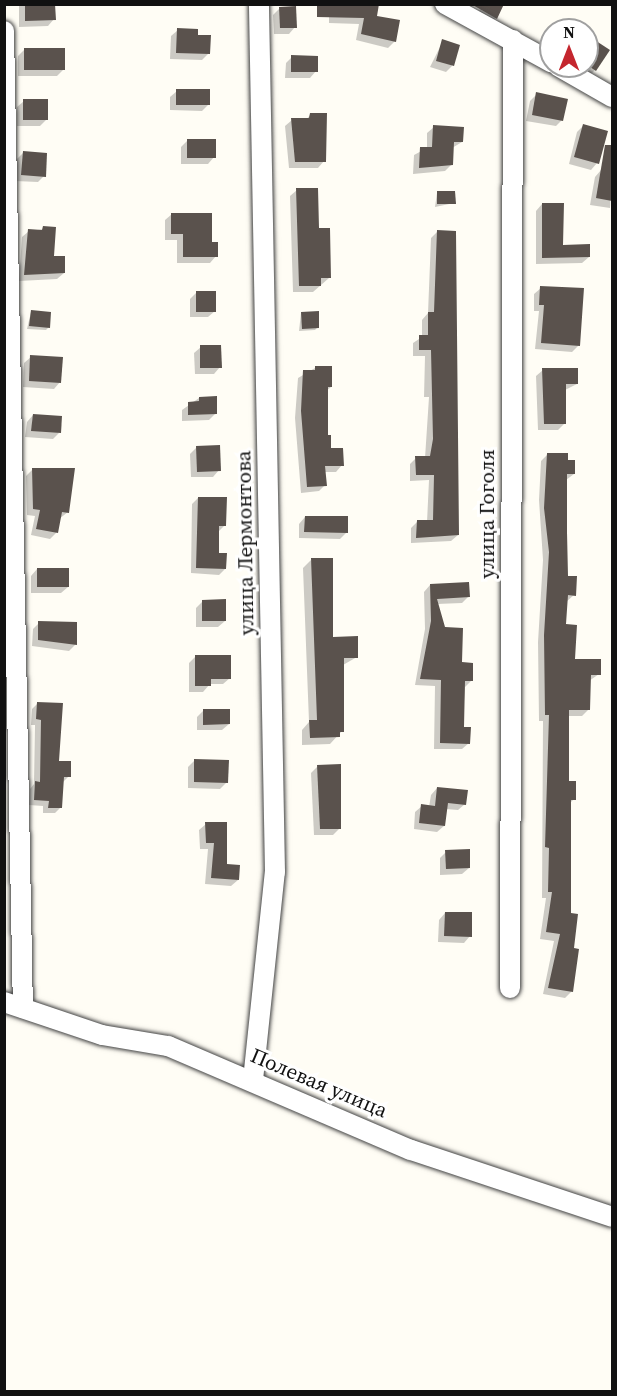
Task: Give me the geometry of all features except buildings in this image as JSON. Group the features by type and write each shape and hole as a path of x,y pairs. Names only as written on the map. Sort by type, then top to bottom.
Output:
{"street":[{"name":"улица Лермонтова","path":"253,1080 275,872 259,4"},
{"path":"445,4 539,55"},
{"path":"4,31 14,1005"},
{"name":"улица Гоголя","path":"510,988 513,40"},
{"path":"579,78 612,97"},
{"name":"Полевая улица","path":"14,1005 102,1035 168,1046 253,1080 411,1150 612,1218"}]}
